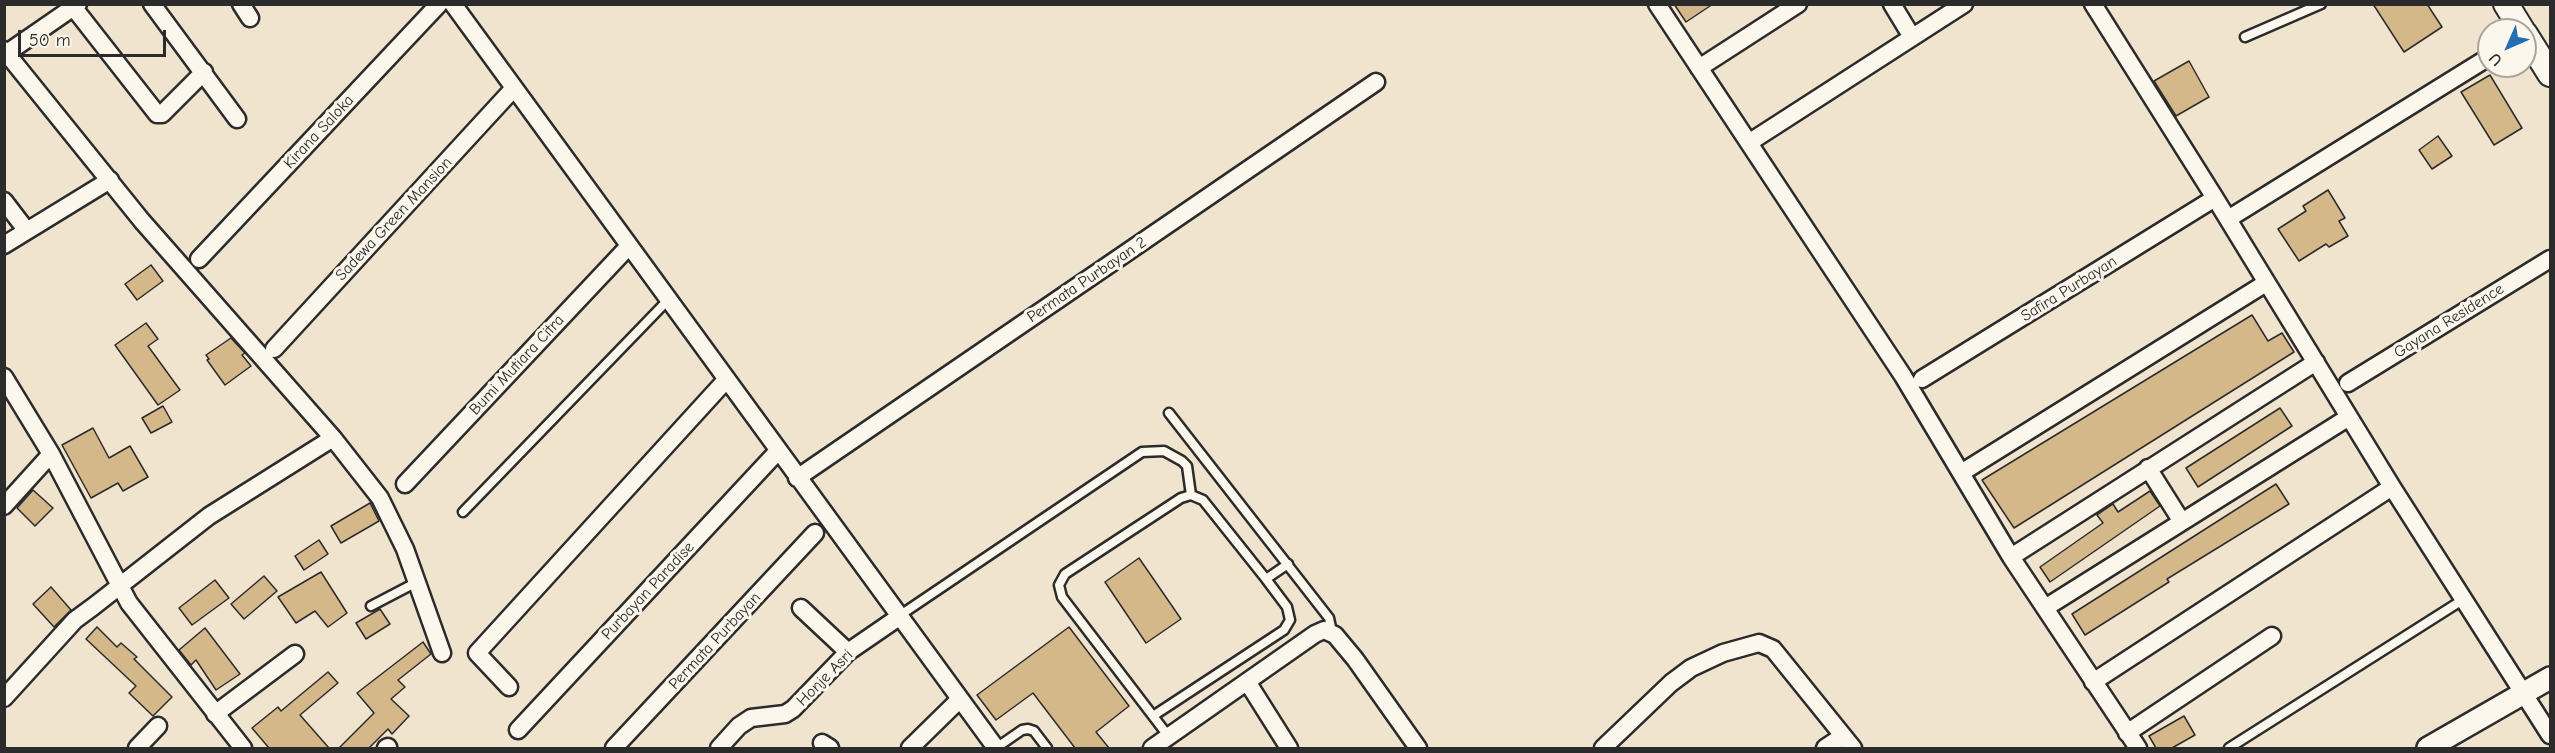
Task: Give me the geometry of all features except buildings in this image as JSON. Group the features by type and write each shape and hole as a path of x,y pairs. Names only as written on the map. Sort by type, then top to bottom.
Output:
{"main road":[{"path":"2537,54 2550,74"}],"street":[{"path":"152,4 237,119"},
{"name":"Kirana Saloka","path":"199,260 439,4"},
{"path":"453,4 996,748"},
{"path":"1657,4 1903,376 2011,557 2138,748"},
{"path":"1699,68 1798,4"},
{"path":"1892,4 1912,37"},
{"path":"1750,142 1964,4"},
{"path":"2093,4 2392,487 2550,735"},
{"path":"204,72 162,114 158,114 76,6 6,51 142,221 333,438 374,490 389,514 417,582 442,653"},
{"path":"2228,219 2477,64"},
{"name":"Permata Purbayan 2","path":"797,478 1376,82"},
{"name":"Sadewa Green Mansion","path":"274,349 514,88"},
{"path":"4,245 110,180"},
{"name":"Safira Purbayan","path":"1922,379 2215,198"},
{"path":"4,201 27,231"},
{"name":"Bumi Mutiara Citra","path":"405,484 628,246"},
{"name":"Gayana Residence","path":"2348,383 2550,259"},
{"path":"1961,473 2266,283"},
{"path":"2011,557 2316,362"},
{"path":"4,377 51,454 119,586 160,646 242,748"},
{"path":"509,687 477,653 726,380"},
{"path":"2045,608 2349,417"},
{"path":"4,698 75,620 209,516 333,438"},
{"name":"Purbayan Paradise","path":"518,730 778,451"},
{"path":"4,506 51,454"},
{"path":"2148,468 2182,522"},
{"path":"2093,682 2392,487"},
{"name":"Permata Purbayan","path":"614,748 815,533"},
{"path":"801,608 848,652"},
{"name":"Honje Asri","path":"719,748 739,726 751,718 785,714 794,709 848,652 899,616"},
{"path":"1152,748 1324,630 1332,632 1355,659 1418,748"},
{"path":"2127,733 2272,636"},
{"path":"1603,748 1671,683 1691,668 1713,657 1754,643 1764,644 1773,649 1848,742 1825,748"},
{"path":"215,714 295,654"},
{"path":"2428,748 2550,678"},
{"path":"1248,683 1289,748"},
{"path":"910,748 960,699"},
{"path":"137,748 158,726"}],"lane":[{"path":"2245,38 2320,4"},
{"path":"463,512 668,300"},
{"path":"1169,413 1329,618 1332,632"},
{"path":"899,616 1142,452 1164,451 1182,461 1187,466 1191,495"},
{"path":"1153,716 1288,626 1290,620 1287,607 1266,579 1203,501 1191,495 1180,498 1065,574 1059,585 1062,597 1169,737"},
{"path":"1266,579 1288,564"},
{"path":"371,606 417,582"},
{"path":"2229,748 2464,599"},
{"path":"996,748 1022,730 1028,729 1034,731 1047,748"}]}
